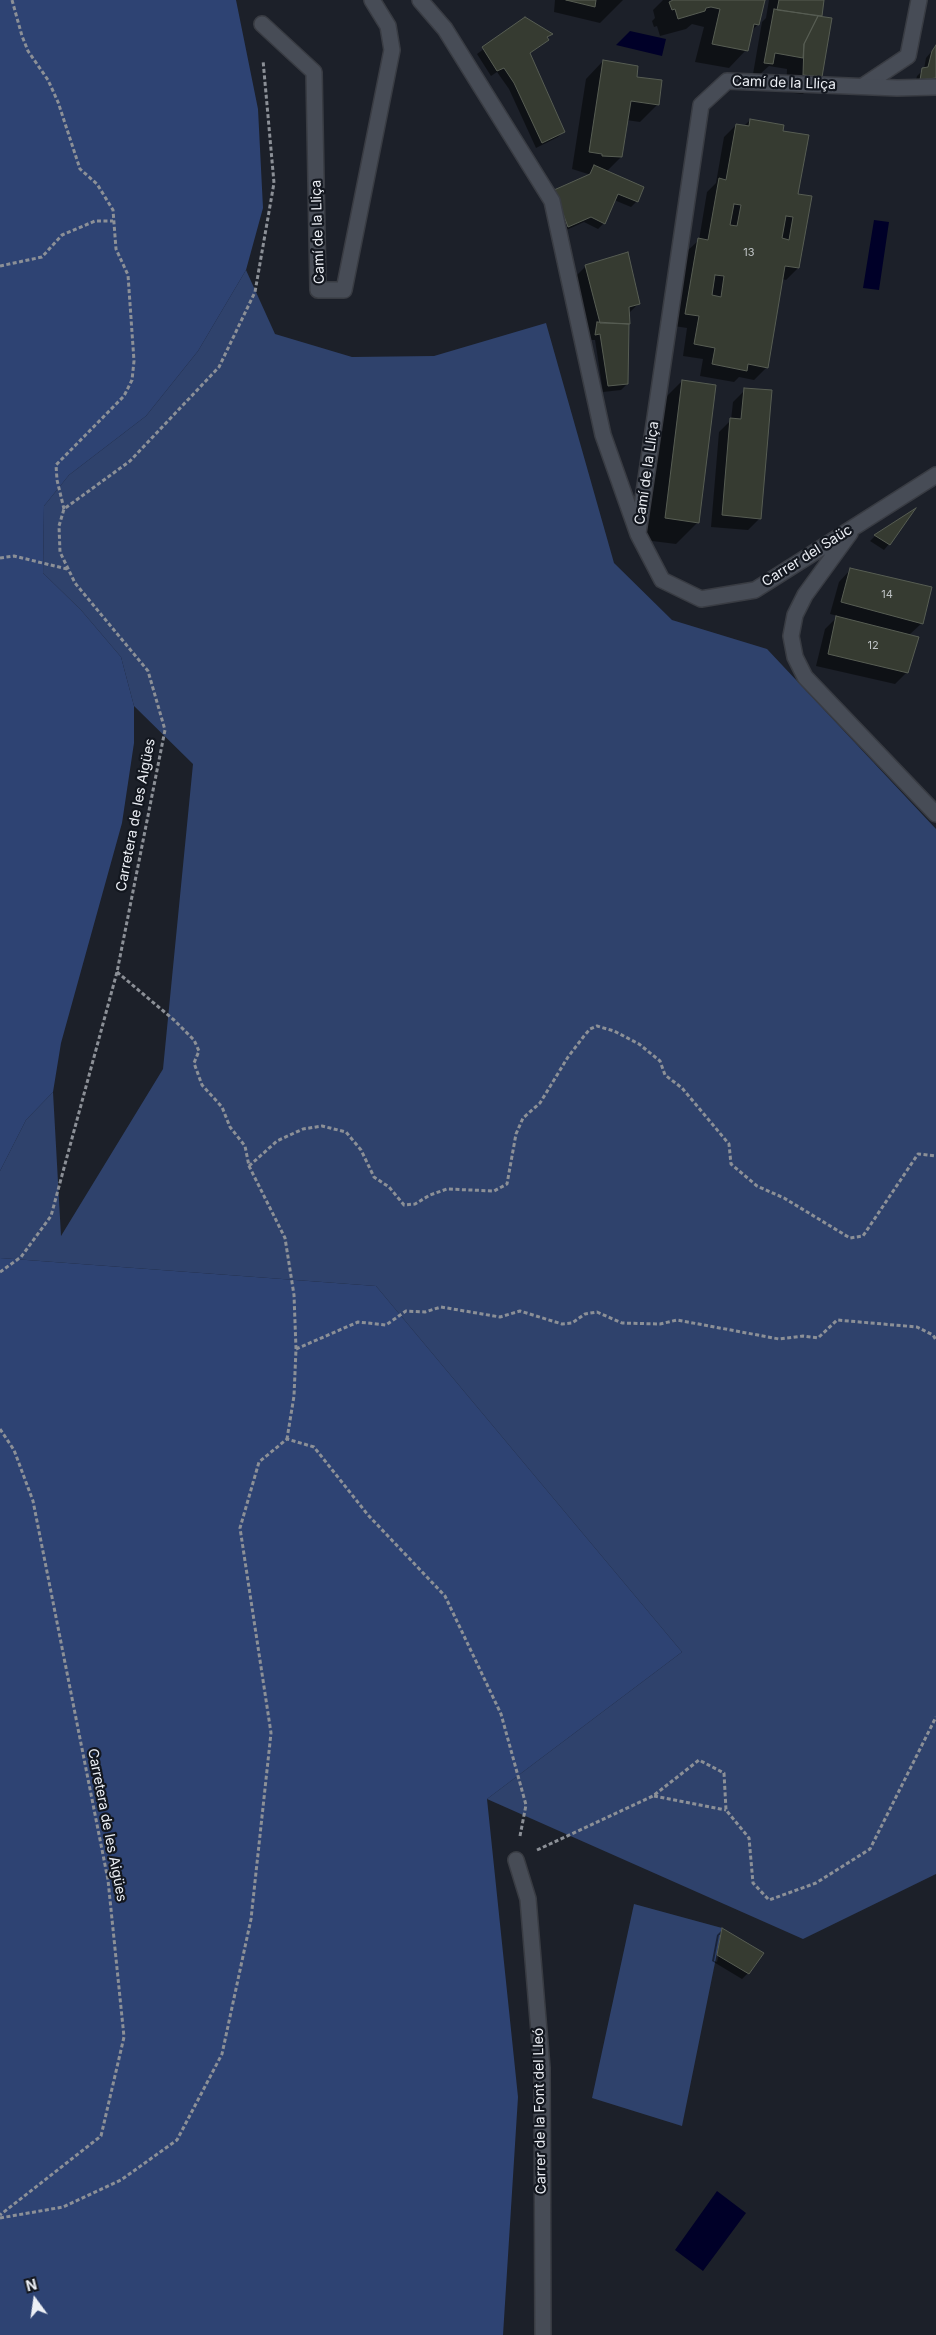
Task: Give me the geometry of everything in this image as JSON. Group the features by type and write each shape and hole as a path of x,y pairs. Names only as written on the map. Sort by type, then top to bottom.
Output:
{"street":[{"name":"Camí de la Lliça","path":"262,24 314,72 318,290 344,290 392,50 388,26 372,0"},
{"name":"Camí de la Lliça","path":"420,0 445,29 552,201 603,435 638,534"},
{"path":"864,86 908,56 919,0"},
{"name":"Camí de la Lliça","path":"638,534 701,105 727,81 897,88 936,87"},
{"name":"Carrer del Saüc","path":"638,534 662,580 701,600 755,590 936,475"},
{"path":"855,526 805,595 795,615 791,636 795,657 805,677 936,814"},
{"name":"Carrer de la Font del Lleó","path":"516,1860 528,1899 542,2068 543,2335"}],"path":[{"path":"12,0 28,51 48,80 58,102 80,169 97,184 113,210 116,249 128,274 134,361 132,380 124,396 56,465 56,480 64,509 130,461 219,366 255,292 274,183 262,24"},
{"path":"0,266 42,257 62,234 95,221 113,221"},
{"name":"Carretera de les Aigües","path":"0,1272 21,1258 50,1216 117,972 165,730 148,672 75,583 60,552 59,526 64,509"},
{"path":"0,558 14,556 68,569"},
{"path":"0,2217 63,2207 121,2180 177,2140 222,2054 251,1919 271,1733 240,1528 259,1462 287,1439 294,1396 296,1349 294,1295 285,1238 249,1166 245,1146 230,1127 222,1107 202,1085 194,1063 199,1051 194,1040 174,1020 117,972"},
{"path":"249,1166 278,1141 303,1129 322,1126 346,1132 361,1150 374,1177 389,1187 404,1205 415,1204 430,1195 447,1189 494,1191 507,1184 516,1134 523,1118 540,1103 568,1057 590,1029 598,1026 614,1031 639,1044 660,1061 665,1075 682,1088 729,1144 732,1164 757,1186 784,1198 850,1238 864,1236 918,1154 936,1156"},
{"path":"296,1349 358,1322 386,1325 406,1311 425,1312 441,1306 500,1317 520,1311 562,1324 572,1323 585,1314 597,1312 622,1322 660,1324 677,1320 779,1339 803,1336 818,1338 836,1320 917,1327 933,1335 936,1340"},
{"name":"Carretera de les Aigües","path":"0,1429 14,1450 35,1511 108,1880 124,2037 101,2136 0,2217"},
{"path":"287,1439 314,1447 368,1515 445,1596 501,1714 526,1805 516,1860"},
{"path":"516,1860 653,1796 699,1760 724,1773 726,1810 749,1838 753,1883 769,1900 816,1883 870,1850 936,1717"},
{"path":"653,1796 726,1810"}],"shaded area":[{"path":"0,0 236,0 258,109 263,208 246,270 198,351 146,416 69,475 44,506 43,573 81,610 121,657 134,706 134,743 122,823 61,1043 53,1092 26,1120 0,1171"},
{"path":"630,31 666,39 662,56 616,45"},
{"path":"874,220 889,222 879,290 863,288"},
{"path":"246,270 275,334 352,357 434,356 546,323 614,563 672,620 767,649 936,829 936,1874 803,1939 487,1799 682,1652 376,1286 0,1258 0,1171 26,1120 53,1092 61,1236 163,1069 193,764 134,706 121,657 81,610 43,573 44,506 69,475 146,416 198,351"},
{"path":"0,1258 376,1286 682,1652 487,1799 518,2097 503,2335 0,2335"},
{"path":"634,1904 722,1928 682,2126 592,2098"},
{"path":"717,2191 746,2213 703,2271 675,2250"}],"building":[{"path":"566,0 596,0 595,7"},
{"path":"673,0 765,0 759,25 754,24 748,51 712,44 720,9 706,8 705,11 678,19 675,9 672,10 669,2"},
{"path":"779,0 824,0 822,16 777,10"},
{"path":"774,9 818,16 804,44 803,58 775,53 773,64 764,63"},
{"path":"818,16 832,18 822,77 803,75 804,44"},
{"path":"525,17 553,34 547,37 549,40 530,53 565,132 542,143 514,83 504,68 497,71 482,47"},
{"path":"936,45 936,78 920,80 922,68 928,67 932,51"},
{"path":"603,60 638,66 637,77 662,80 659,105 631,101 622,157 602,156 602,154 589,152"},
{"path":"750,119 784,125 783,131 809,135 798,194 812,196 799,268 785,266 768,368 748,364 747,371 712,364 715,348 694,344 699,316 685,314 698,238 708,240 719,178 726,180 736,124 749,126","holes":["734,204 741,205 737,226 730,225","786,216 793,217 789,240 782,238","715,275 724,276 721,297 712,295"]},
{"path":"594,165 644,187 638,202 618,194 605,224 591,217 568,227 554,190 590,174"},
{"path":"628,252 640,304 629,307 630,324 600,323 585,265"},
{"path":"597,322 629,324 628,384 608,386 600,334 595,335"},
{"path":"682,380 716,385 699,523 665,518"},
{"path":"744,388 772,390 761,519 722,515 730,418 741,419"},
{"path":"916,508 890,545 874,535"},
{"path":"850,568 932,587 923,624 841,602"},
{"path":"836,616 919,637 908,673 828,654"},
{"path":"722,1928 764,1953 749,1974 717,1955"}]}
